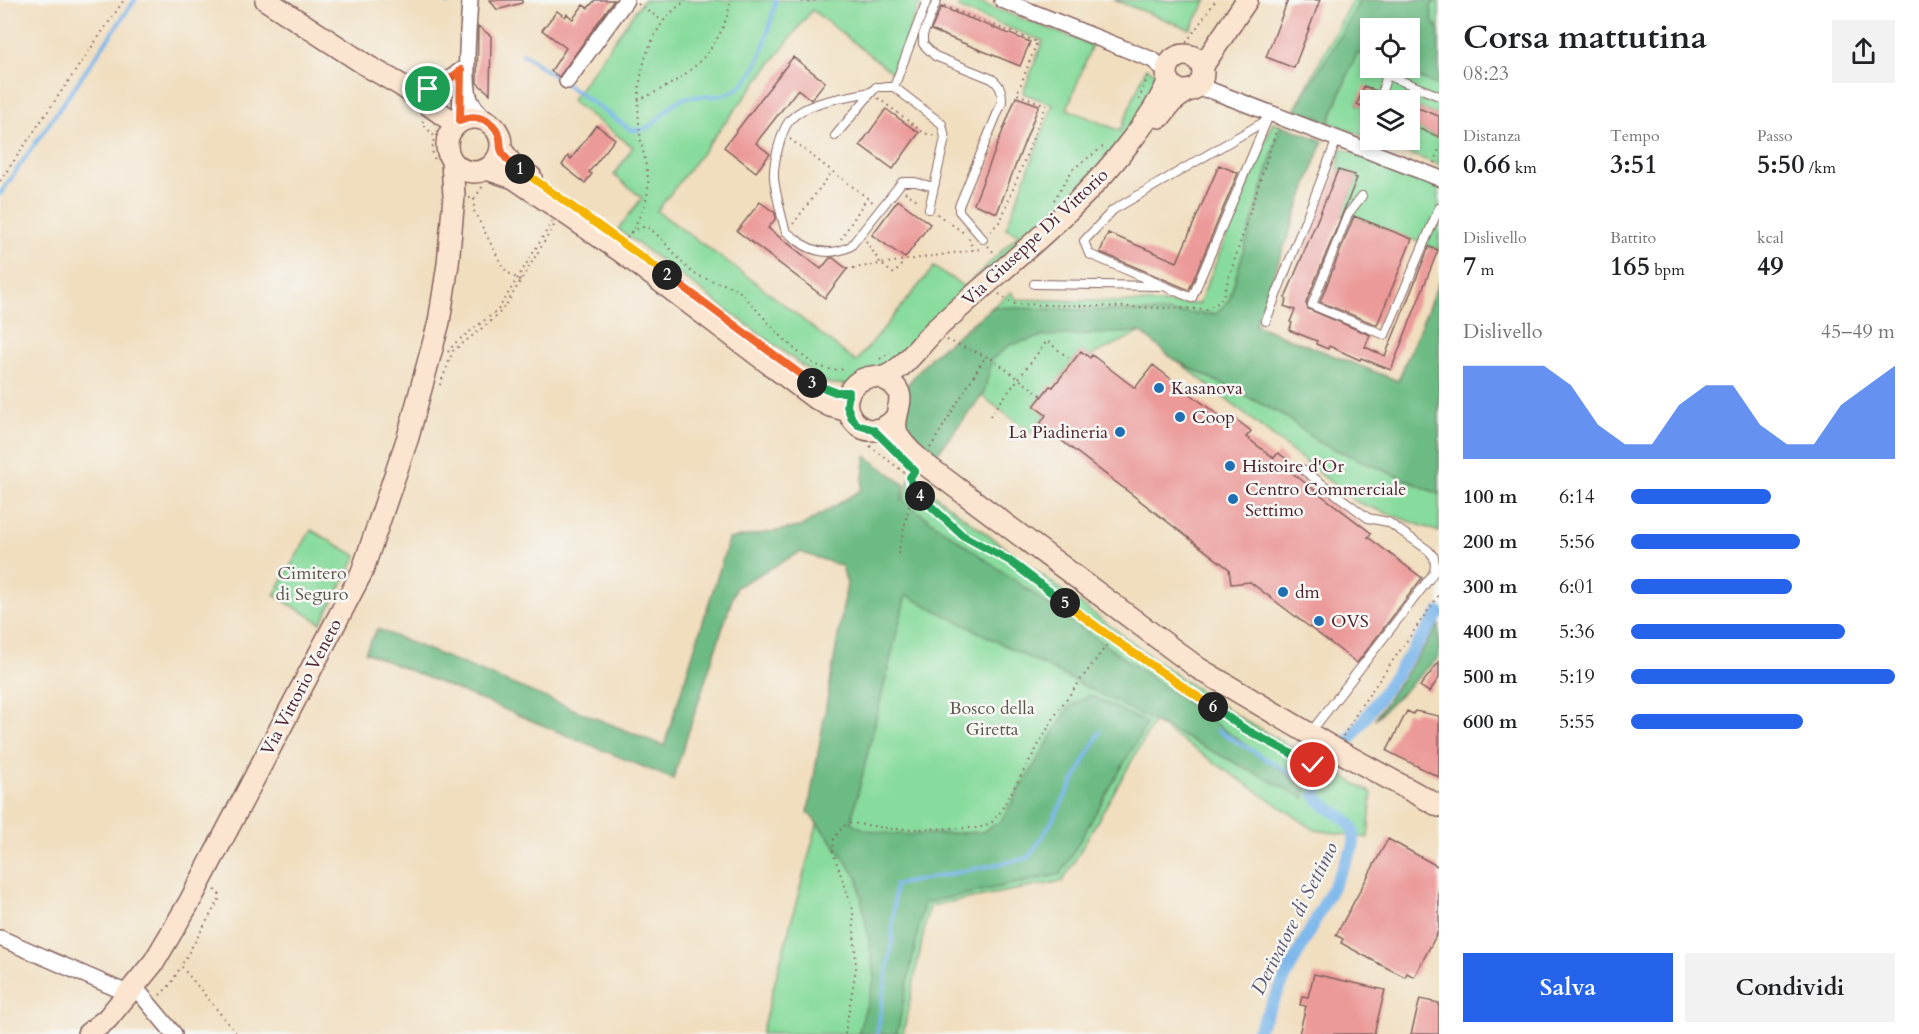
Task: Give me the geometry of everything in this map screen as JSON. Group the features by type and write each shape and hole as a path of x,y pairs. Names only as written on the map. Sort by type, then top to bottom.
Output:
{"street":[{"path":"266,0 399,84 415,89 428,89 446,82 461,70"},
{"path":"448,264 465,197 485,170 498,158 501,149 498,131 487,121 468,94 467,51 470,0"},
{"path":"567,81 626,0"},
{"path":"1002,0 1185,74 1273,117 1439,178"},
{"name":"Via Giuseppe Di Vittorio","path":"885,378 906,375 927,351 1084,208 1122,168 1172,103 1185,74 1236,0"},
{"name":"Via Giuseppe Di Vittorio","path":"885,378 900,368 936,329 1077,201 1115,162 1162,98 1247,0"},
{"path":"448,264 454,196 454,137 461,70 467,51"},
{"path":"369,67 426,119 454,137"},
{"path":"399,84 454,137 466,171 485,170 514,178 619,250 812,396 830,406 848,402"},
{"path":"454,137 473,117 487,121"},
{"path":"501,149 511,163 624,243 810,383 835,392 848,402 858,425 874,430 883,429 897,416"},
{"name":"Via Vittorio Veneto","path":"88,1034 107,1019 148,971 189,901 362,572 408,436 440,322 448,264"},
{"path":"848,402 859,380 867,377 885,378 900,400 896,429 915,475 1198,668 1309,734 1331,755 1439,820"},
{"path":"874,430 915,475 1188,677 1245,714 1439,806"},
{"path":"1084,601 1120,620 1188,670 1194,671 1198,668"},
{"path":"1245,714 1269,720 1299,737 1304,738 1309,734"},
{"path":"0,938 131,990 174,1034"},
{"path":"70,1034 100,1010 131,990"}],"lane":[{"path":"894,87 927,0"},
{"path":"937,0 923,35 923,44 935,56 992,79 999,85 1002,93 1002,102 958,206 959,211 983,239"},
{"path":"1383,88 1388,75 1439,96"},
{"path":"835,136 876,87 894,87 942,124 945,138 929,209"},
{"path":"871,92 834,99 810,107 790,119 781,132 774,176 787,231 809,249 826,252 842,251 852,246 902,182 934,187"},
{"path":"1273,117 1192,298 1089,254 1084,241 1113,210 1273,117"},
{"path":"1266,321 1337,139"},
{"path":"1362,196 1348,214 1312,305 1385,335 1439,208"},
{"path":"1034,284 1165,286"},
{"path":"1302,469 1368,518 1388,522 1428,550 1434,557 1435,565 1430,578 1309,734"}],"path":[{"path":"0,181 124,0"},
{"path":"631,0 663,21"},
{"path":"686,0 663,21 650,45 642,70 637,100 646,169 647,196 631,232 644,227 651,229 679,261 693,273 737,290 799,353 817,366 834,370 853,369"},
{"path":"637,100 676,82 697,66 711,50 721,32 731,0"},
{"path":"796,0 804,2 819,0"},
{"path":"1137,106 1185,74 1161,52 1186,43 1216,0"},
{"path":"871,92 924,133 945,138"},
{"path":"995,290 1013,304 1207,309 1219,302 1227,285 1273,117"},
{"path":"781,132 881,209"},
{"path":"1049,208 1073,169 1106,145"},
{"path":"787,231 832,172"},
{"path":"897,187 996,256"},
{"path":"838,242 867,198"},
{"path":"474,199 474,211 503,267 520,281"},
{"path":"447,354 455,343 498,310 556,215"},
{"path":"862,234 881,264 894,274 903,262"},
{"path":"968,236 973,250"},
{"path":"848,268 903,262 986,248"},
{"path":"944,336 950,342 992,359 1042,396"},
{"path":"990,416 1047,341 1070,359"},
{"path":"885,378 892,351"},
{"path":"898,554 915,475 985,357"},
{"path":"915,475 962,535 1010,561 1112,638 1245,729 1313,765 1322,767 1331,755 1361,706 1439,595"},
{"path":"845,1034 856,968 853,910 832,852 834,839 843,826 851,823 893,829 979,828 992,822 999,814 1059,709 1112,638"},
{"path":"211,888 219,892 220,898 181,966 237,1034"}],"green space":[{"path":"643,0 921,0 893,73 812,10 657,211 759,285 856,362 934,267 965,287 1019,234 1006,228 1053,105 1023,93 1043,41 958,8 961,0 973,0 1092,45 1067,109 1120,131 1146,68 1159,74 1162,82 1118,151 885,371 845,385 826,383 618,229 642,198 614,175 633,147 571,101"},
{"path":"1114,0 1200,1 1207,0 1190,29"},
{"path":"1352,0 1439,0 1439,116 1420,109 1420,90 1373,90 1365,87 1364,90 1360,90 1357,104 1360,105 1360,135 1295,109"},
{"path":"1360,0 1437,0 1431,6 1433,22 1439,30 1439,86 1419,78 1420,18 1360,18 1360,54 1357,53 1329,122 1295,109"},
{"path":"1273,122 1323,141 1255,325 1398,381 1439,282 1439,532 1356,502 1141,332 1090,358 1081,351 1055,384 1062,395 1050,386 1035,406 1046,415 1031,433 982,396 930,462 932,356 1011,292 1016,299 1199,304"},
{"path":"1281,125 1323,141 1255,325 1398,381 1439,282 1439,494 1318,442 1283,415 1173,359 1141,332 1044,336 1010,345 992,359 984,393 930,462 909,443 902,418 906,386 932,356 993,307 1216,314 1229,300"},
{"path":"1420,129 1439,137 1439,165 1399,150 1420,150"},
{"path":"1341,148 1439,186 1439,250 1348,214 1341,216 1357,178 1338,170"},
{"path":"866,456 905,485 902,500 1306,788 1304,798 906,595 851,822 862,828 894,834 952,834 982,832 1001,821 1069,707 1090,695 1147,723 1061,874 924,903 897,1034 858,1034 875,977 858,879 808,812 847,584 842,566 800,552 736,587 673,779 365,652 377,629 664,746 729,539 800,527 861,490"},
{"name":"Bosco della Giretta","path":"910,477 1183,680 1244,720 1372,793 1368,838 1315,830 1154,722 1063,881 929,906 903,1034 761,1034"},
{"name":"Cimitero di Seguro","path":"311,530 357,556 321,623 274,595"},
{"path":"1439,625 1439,657 1374,720"}],"building":[{"path":"490,0 522,0 522,3 497,10"},
{"path":"595,0 614,0 559,77 551,71 566,48 542,30 557,11 573,19 583,5 588,8"},
{"path":"1288,0 1320,0 1294,68 1266,57"},
{"path":"941,7 1030,42 1020,66 931,30"},
{"path":"478,26 491,36 490,94 477,83"},
{"path":"793,57 825,82 811,100 798,89 756,143 770,154 756,172 724,147"},
{"path":"1364,86 1374,90 1362,90"},
{"path":"1016,97 1039,105 997,213 974,204"},
{"path":"886,109 919,133 893,169 860,145"},
{"path":"1420,109 1439,116 1439,137 1420,129"},
{"path":"596,125 615,139 589,172 592,174 585,183 562,165 568,156 571,159"},
{"path":"1219,165 1238,173 1189,290 1100,252 1108,233 1177,262"},
{"path":"1338,170 1355,175 1354,177 1357,178 1306,303 1308,309 1370,335 1365,347 1385,356 1429,247 1438,250 1391,370 1361,358 1360,360 1329,346 1328,349 1316,344 1317,341 1289,330 1295,310 1284,306 1287,299 1285,298"},
{"path":"898,200 930,224 905,258 872,235"},
{"path":"760,202 775,213 776,218 768,228 821,269 830,258 833,258 847,269 825,298 737,231"},
{"path":"1354,216 1412,239 1377,325 1320,302"},
{"name":"Centro Commerciale Settimo","path":"1081,351 1090,358 1092,355 1135,388 1153,365 1228,423 1233,417 1251,431 1246,437 1274,458 1278,453 1288,460 1283,466 1371,533 1368,537 1422,578 1357,663 1250,582 1231,584 1229,569 1040,424 1046,415 1034,406 1050,386 1053,387"},
{"path":"1439,662 1439,678 1429,692 1420,686"},
{"path":"1407,711 1413,714 1415,711 1439,716 1439,777 1387,751"},
{"path":"1388,839 1439,867 1439,930 1414,977 1407,973 1405,977 1383,966 1341,943 1343,939 1336,935"},
{"path":"1314,974 1385,990 1374,1034 1299,1034 1306,1006 1300,1005 1302,996 1308,997"},
{"path":"1420,999 1439,1003 1439,1034 1411,1034"}],"waterway":[{"path":"0,194 135,0"},
{"path":"443,0 448,4"},
{"path":"523,54 630,129 644,129 680,100 690,97 716,96 731,92 743,84 752,73 765,44 776,0"},
{"name":"Derivatore di Settimo","path":"1349,741 1439,613"},
{"path":"1217,730 1317,789"},
{"path":"877,1034 892,942 895,885 1028,858 1050,825 1100,732"},
{"name":"Derivatore di Settimo","path":"1256,1034 1353,848 1354,837 1348,822 1315,795 1332,767"}],"place":[{"name":"Kasanova","path":"1159,388"},
{"name":"Coop","path":"1180,417"},
{"name":"La Piadineria","path":"1120,432"},
{"name":"Histoire d'Or","path":"1230,466"},
{"name":"Centro Commerciale Settimo","path":"1233,499"},
{"name":"dm","path":"1283,592"},
{"name":"OVS","path":"1319,621"}],"route":[{"path":"428,89 446,82 461,70 460,121 473,117 492,124 498,131 501,149 511,163 624,243 810,383 835,392 849,392 846,402 852,419 858,425 874,430 915,471 910,477 913,489 962,535 1010,561 1112,638 1245,729 1313,765"}]}
